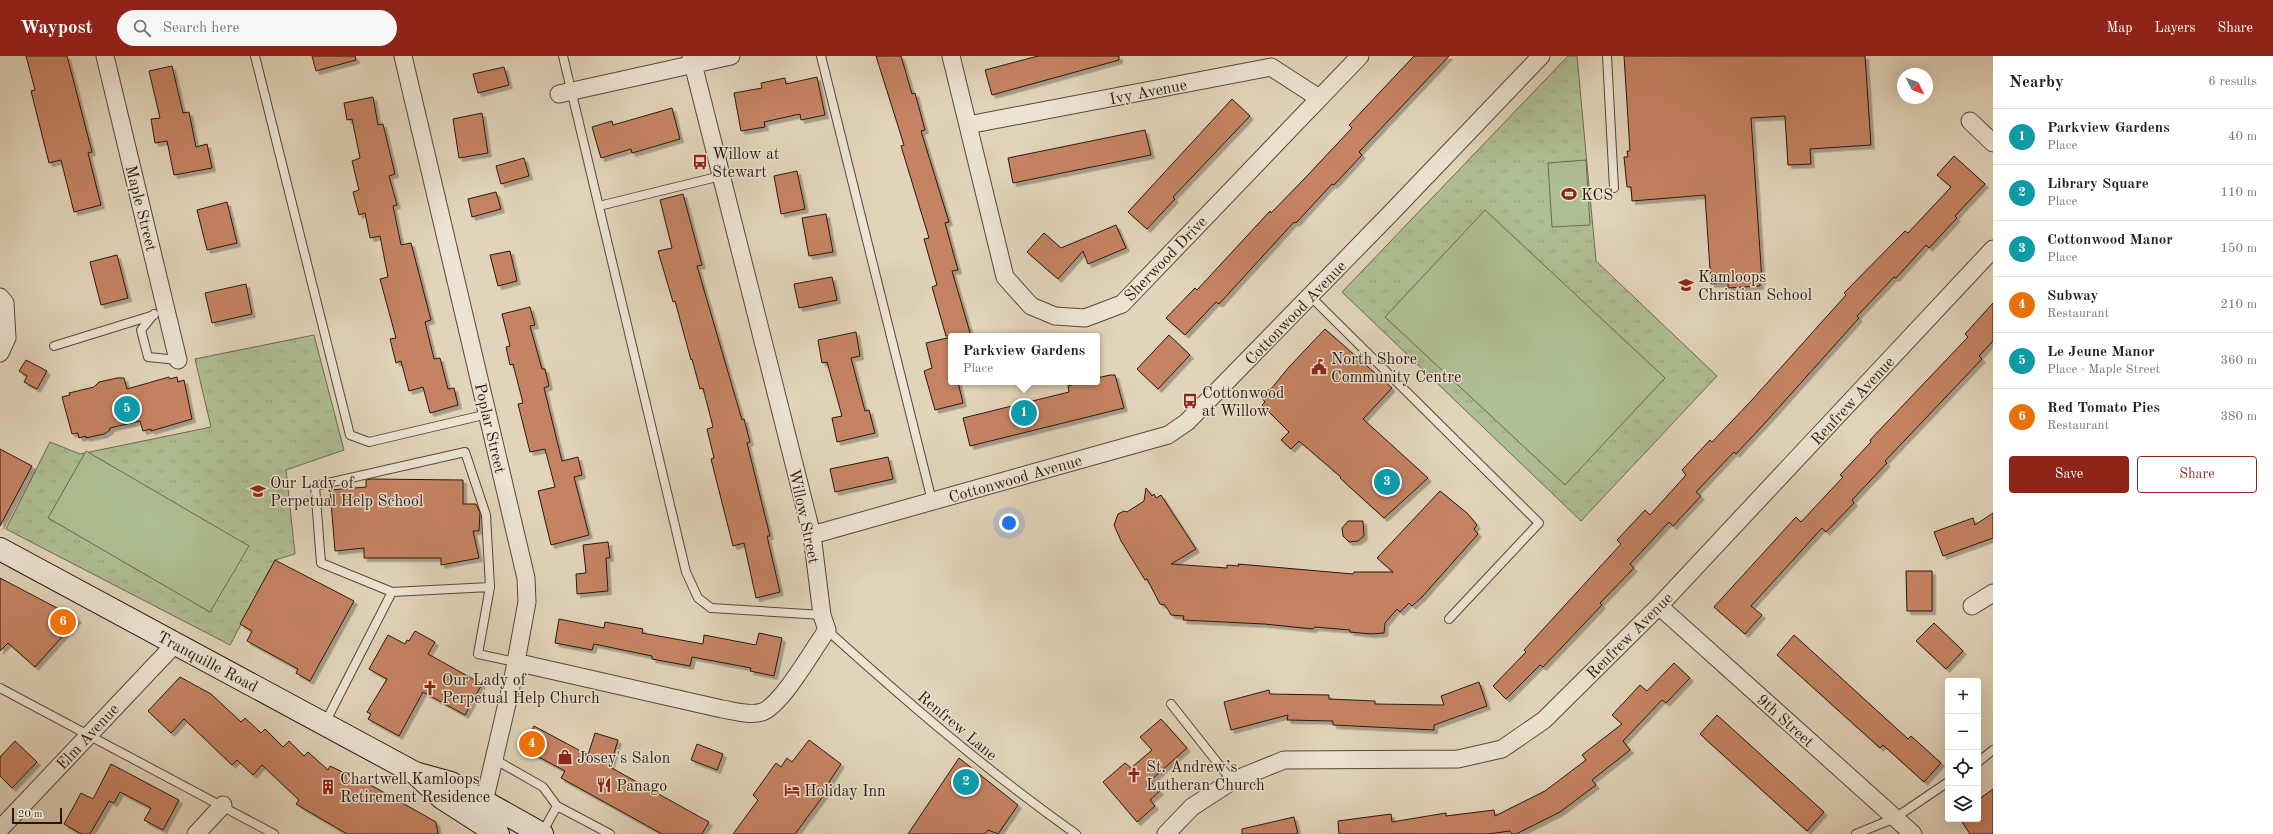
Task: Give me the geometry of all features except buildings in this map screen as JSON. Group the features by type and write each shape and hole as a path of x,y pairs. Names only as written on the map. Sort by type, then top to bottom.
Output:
{"main road":[{"name":"Tranquille Road","path":"0,549 415,774 442,798 478,819 498,834"},
{"name":"Tranquille Road","path":"478,819 542,834"}],"street":[{"name":"Maple Street","path":"105,56 160,313 178,360"},
{"name":"Poplar Street","path":"403,56 526,578 528,602 494,760 478,819"},
{"path":"565,92 692,60 731,56"},
{"name":"Sherwood Drive","path":"951,56 1005,277 1031,306 1055,316 1085,318 1122,304 1360,56"},
{"name":"Cottonwood Avenue","path":"812,535 1168,435 1187,422 1540,56"},
{"name":"Willow Street","path":"692,60 812,535 825,622"},
{"name":"Ivy Avenue","path":"968,125 1271,67 1319,98"},
{"path":"1970,121 1993,142"},
{"name":"Renfrew Avenue","path":"1166,834 1192,808 1232,781 1284,760 1458,759 1502,749 1544,720 1659,606 1993,249"},
{"path":"0,297 5,303 7,338 0,353"},
{"path":"1972,606 1993,592"},
{"name":"9th Street","path":"1659,606 1913,834"},
{"path":"515,662 722,709 745,712 762,712 778,701 825,622"},
{"name":"Elm Avenue","path":"3,821 175,644"},
{"path":"196,834 223,805"}],"lane":[{"path":"255,56 350,435 369,442 488,414"},
{"path":"563,56 565,92 599,206 686,572 698,598 711,608 825,622"},
{"path":"821,56 932,501"},
{"path":"1607,56 1614,188"},
{"path":"599,206 721,176"},
{"path":"1310,296 1539,523 1449,619"},
{"path":"54,346 160,313"},
{"path":"160,313 141,330 148,357 178,360"},
{"path":"490,587 392,592 321,563 315,486 465,452 486,515 490,587 478,654 515,662"},
{"path":"324,724 392,592"},
{"name":"Renfrew Lane","path":"825,622 916,709 1018,793 1076,834"},
{"path":"0,688 223,805 274,834"},
{"path":"1171,704 1232,781"},
{"path":"1981,760 1993,750"},
{"path":"494,760 543,787 557,806 610,834"},
{"path":"1856,834 1895,818 1945,784"},
{"path":"542,834 557,806"}],"green space":[{"path":"1568,56 1577,56 1596,261 1717,376 1581,521 1342,292"},
{"name":"KCS","path":"1586,160 1590,225 1552,227 1548,163"},
{"path":"1485,210 1665,378 1565,485 1385,317"},
{"name":"Our Lady of Perpetual Help School","path":"314,335 344,450 286,470 295,554 275,560 230,645 6,529 50,442 80,454 211,427 195,359"},
{"path":"86,451 249,546 210,612 48,518"}],"place":[{"name":"Willow at Stewart","path":"700,162"},
{"name":"KCS","path":"1569,194"},
{"name":"Kamloops Christian School","path":"1686,285"},
{"name":"North Shore Community Centre","path":"1319,367"},
{"name":"Cottonwood at Willow","path":"1190,401"},
{"name":"Le Jeune Manor","path":"127,409"},
{"name":"Parkview Gardens","path":"1024,413"},
{"name":"Cottonwood Manor","path":"1387,482"},
{"name":"Our Lady of Perpetual Help School","path":"258,491"},
{"name":"Red Tomato Pies","path":"63,622"},
{"name":"Our Lady of Perpetual Help Church","path":"430,688"},
{"name":"Subway","path":"532,744"},
{"name":"Josey's Salon","path":"565,757"},
{"name":"St. Andrew’s Lutheran Church","path":"1134,775"},
{"name":"Library Square","path":"966,782"},
{"name":"Panago","path":"604,785"},
{"name":"Chartwell Kamloops Retirement Residence","path":"328,787"},
{"name":"Holiday Inn","path":"792,790"}]}
